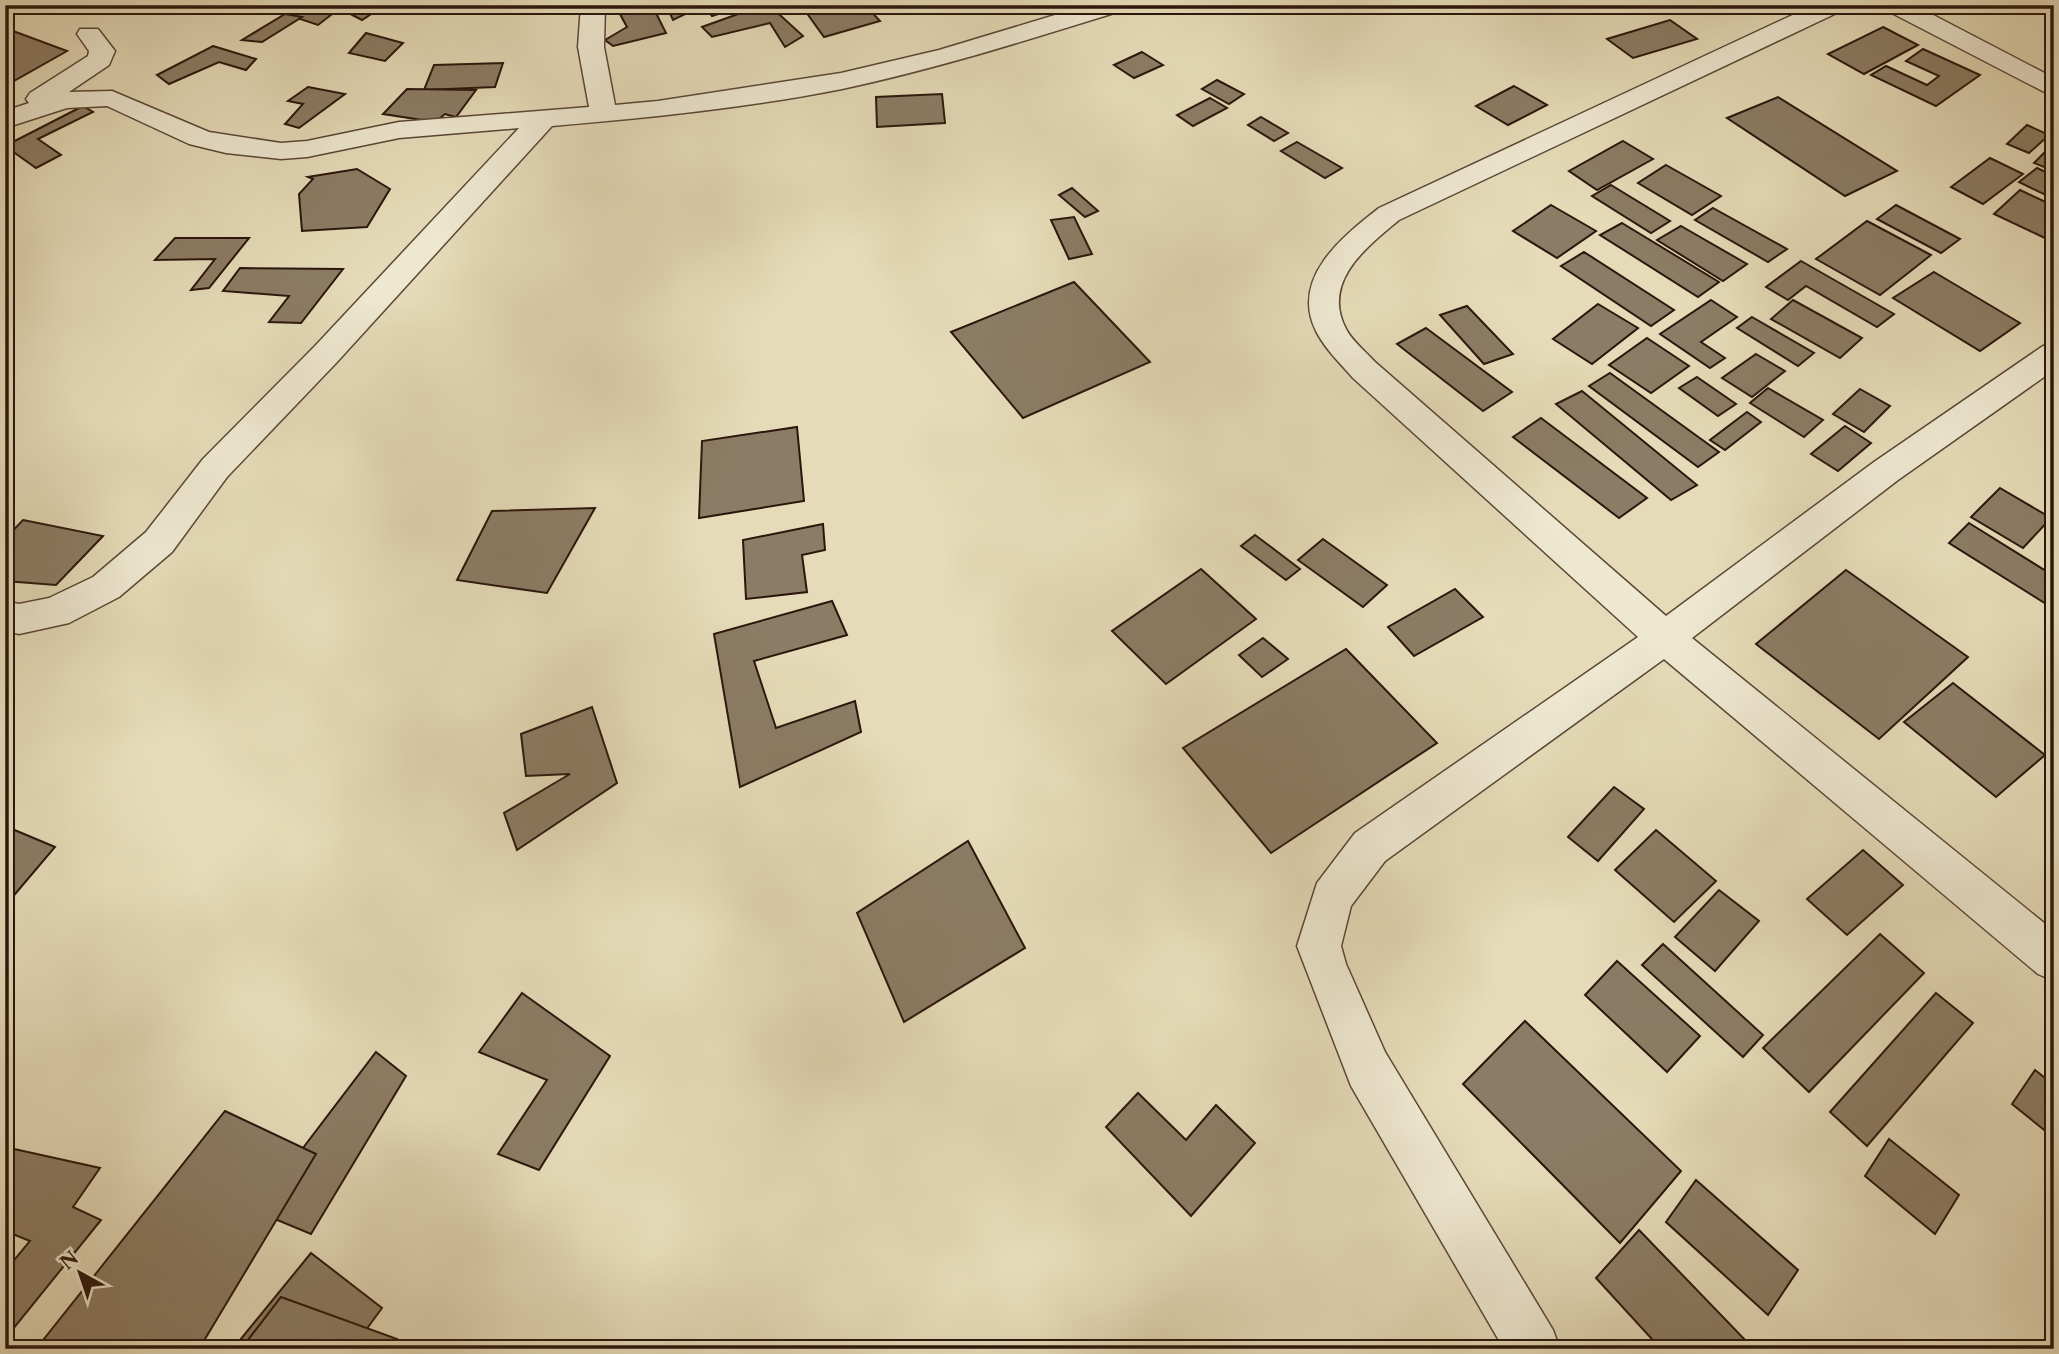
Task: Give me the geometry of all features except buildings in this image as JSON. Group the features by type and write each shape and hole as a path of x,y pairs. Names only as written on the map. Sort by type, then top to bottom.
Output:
{"street":[{"path":"593,5 590,21 592,64 604,114"},
{"path":"11,117 63,100 112,99 199,138 250,149 307,149 399,130 604,114 756,96 841,81 946,56 1115,5"},
{"path":"1834,5 1389,214 1340,253 1321,296 1330,329 1364,370 1665,638 2054,960"},
{"path":"1895,5 2054,89"},
{"path":"11,117 100,60 102,51 89,34"},
{"path":"5,616 19,619 66,607 106,587 159,542 215,468 326,354 543,120"},
{"path":"1534,1349 1368,1069 1324,965 1319,946 1321,929 1332,897 1370,847 1665,638 1886,471 2054,354"}]}
